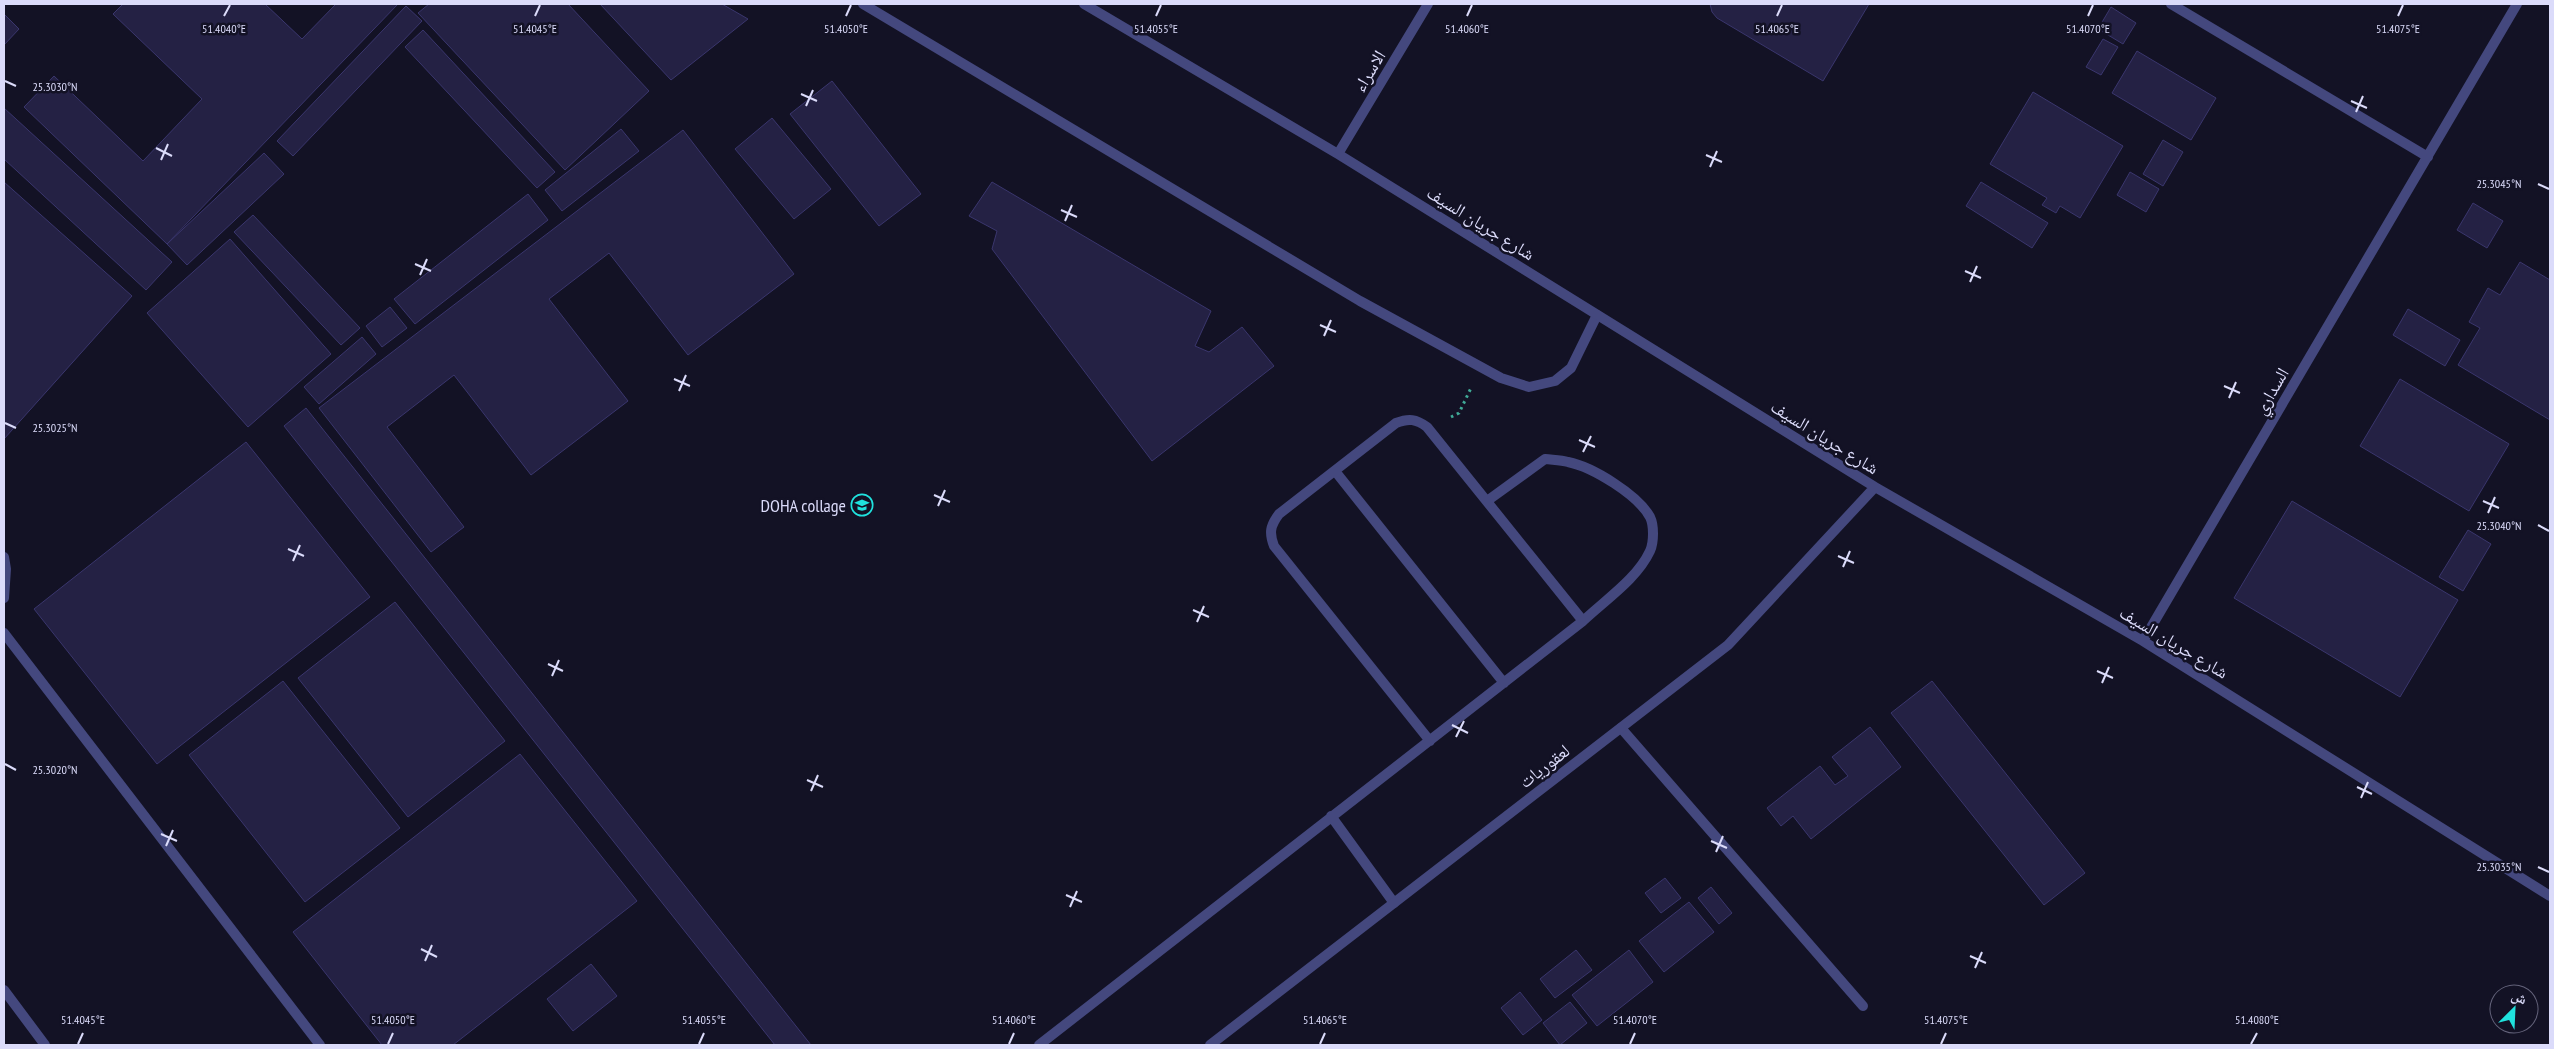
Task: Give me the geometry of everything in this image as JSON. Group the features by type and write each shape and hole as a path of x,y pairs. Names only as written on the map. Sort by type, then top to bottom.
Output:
{"street":[{"path":"864,4 1360,300 1501,378 1529,387 1555,381 1571,368 1597,314"},
{"name":"شارع جريان السيف","path":"1084,4 1338,154 1875,487 2143,641 2550,896"},
{"name":"الاسراء","path":"1338,154 1428,4"},
{"path":"2171,4 2428,157"},
{"name":"السداري","path":"2143,641 2518,4"},
{"path":"1430,741 1274,546 1270,535 1271,523 1279,514 1396,423 1407,419 1418,420 1428,427 1583,621"},
{"path":"1039,1045 1583,621 1638,569 1650,550 1653,535 1651,519 1640,504 1592,470 1568,462 1545,460 1487,501"},
{"path":"1334,471 1504,683"},
{"name":"لعقوريات","path":"1210,1045 1728,646 1875,487"},
{"path":"4,557 6,569 4,598"},
{"path":"4,633 320,1045"},
{"path":"1621,728 1863,1006"},
{"path":"1331,816 1394,903"},
{"path":"4,990 45,1045"}],"path":[{"path":"1428,427 1459,413 1480,366"}],"building":[{"path":"123,4 265,4 302,39 336,4 398,4 167,244 24,107 54,76 143,161 202,99 113,14"},
{"path":"429,4 568,4 649,91 565,170 418,13"},
{"path":"600,4 722,4 748,19 671,80"},
{"path":"1710,4 1869,4 1823,81 1717,18 1712,12"},
{"path":"406,6 422,21 293,156 277,141"},
{"path":"2111,7 2136,23 2123,44 2098,29"},
{"path":"4,14 19,29 4,45"},
{"path":"423,30 555,172 537,188 405,47"},
{"path":"2103,39 2118,47 2101,75 2086,67"},
{"path":"2137,51 2216,98 2191,140 2112,93"},
{"path":"832,81 921,194 879,226 790,114"},
{"path":"2033,92 2123,146 2080,218 2060,206 2056,213 2042,205 2047,198 1990,164"},
{"path":"4,108 172,262 146,290 4,159"},
{"path":"772,118 831,189 794,219 735,149"},
{"path":"621,129 639,151 562,211 545,190"},
{"path":"683,130 794,274 688,355 609,253 549,299 628,401 531,475 454,375 387,427 464,527 431,552 319,408"},
{"path":"2163,140 2183,152 2163,186 2143,174"},
{"path":"264,153 284,174 187,265 167,244"},
{"path":"2130,172 2159,189 2146,212 2117,195"},
{"path":"4,182 132,296 4,439"},
{"path":"992,182 1211,311 1195,346 1209,352 1242,327 1274,366 1152,461 992,249 997,231 969,216"},
{"path":"1981,182 2048,223 2032,248 1966,206"},
{"path":"528,194 548,220 415,324 394,299"},
{"path":"2473,203 2503,221 2487,248 2457,230"},
{"path":"253,215 360,328 341,345 234,232"},
{"path":"230,239 331,354 248,427 147,313"},
{"path":"2520,262 2550,280 2550,420 2458,365 2480,328 2469,322 2488,288 2500,295"},
{"path":"390,307 407,328 382,347 366,326"},
{"path":"2408,309 2460,340 2445,366 2393,335"},
{"path":"362,337 376,354 319,404 304,387"},
{"path":"2400,379 2509,444 2469,511 2360,446"},
{"path":"306,408 811,1045 775,1045 284,426"},
{"path":"246,442 370,597 157,764 34,609"},
{"path":"2292,501 2458,600 2400,697 2234,598"},
{"path":"2468,530 2491,544 2463,591 2439,577"},
{"path":"395,602 505,741 408,817 298,678"},
{"path":"283,681 400,828 305,902 189,755"},
{"path":"1932,681 2085,873 2044,905 1891,713"},
{"path":"1870,727 1901,767 1811,839 1793,816 1781,826 1767,808 1820,766 1835,785 1848,776 1832,757"},
{"path":"520,754 637,901 453,1045 382,1045 293,932"},
{"path":"1665,878 1681,898 1661,913 1645,893"},
{"path":"1711,887 1732,913 1719,924 1698,898"},
{"path":"1689,902 1714,932 1664,972 1639,941"},
{"path":"1576,950 1592,970 1555,998 1540,979"},
{"path":"1629,950 1653,982 1597,1026 1572,995"},
{"path":"591,964 617,996 573,1031 547,999"},
{"path":"1520,992 1542,1020 1523,1035 1501,1008"},
{"path":"1570,1002 1587,1023 1560,1045 1543,1023"}],"place":[{"name":"DOHA collage","path":"862,505"}]}
